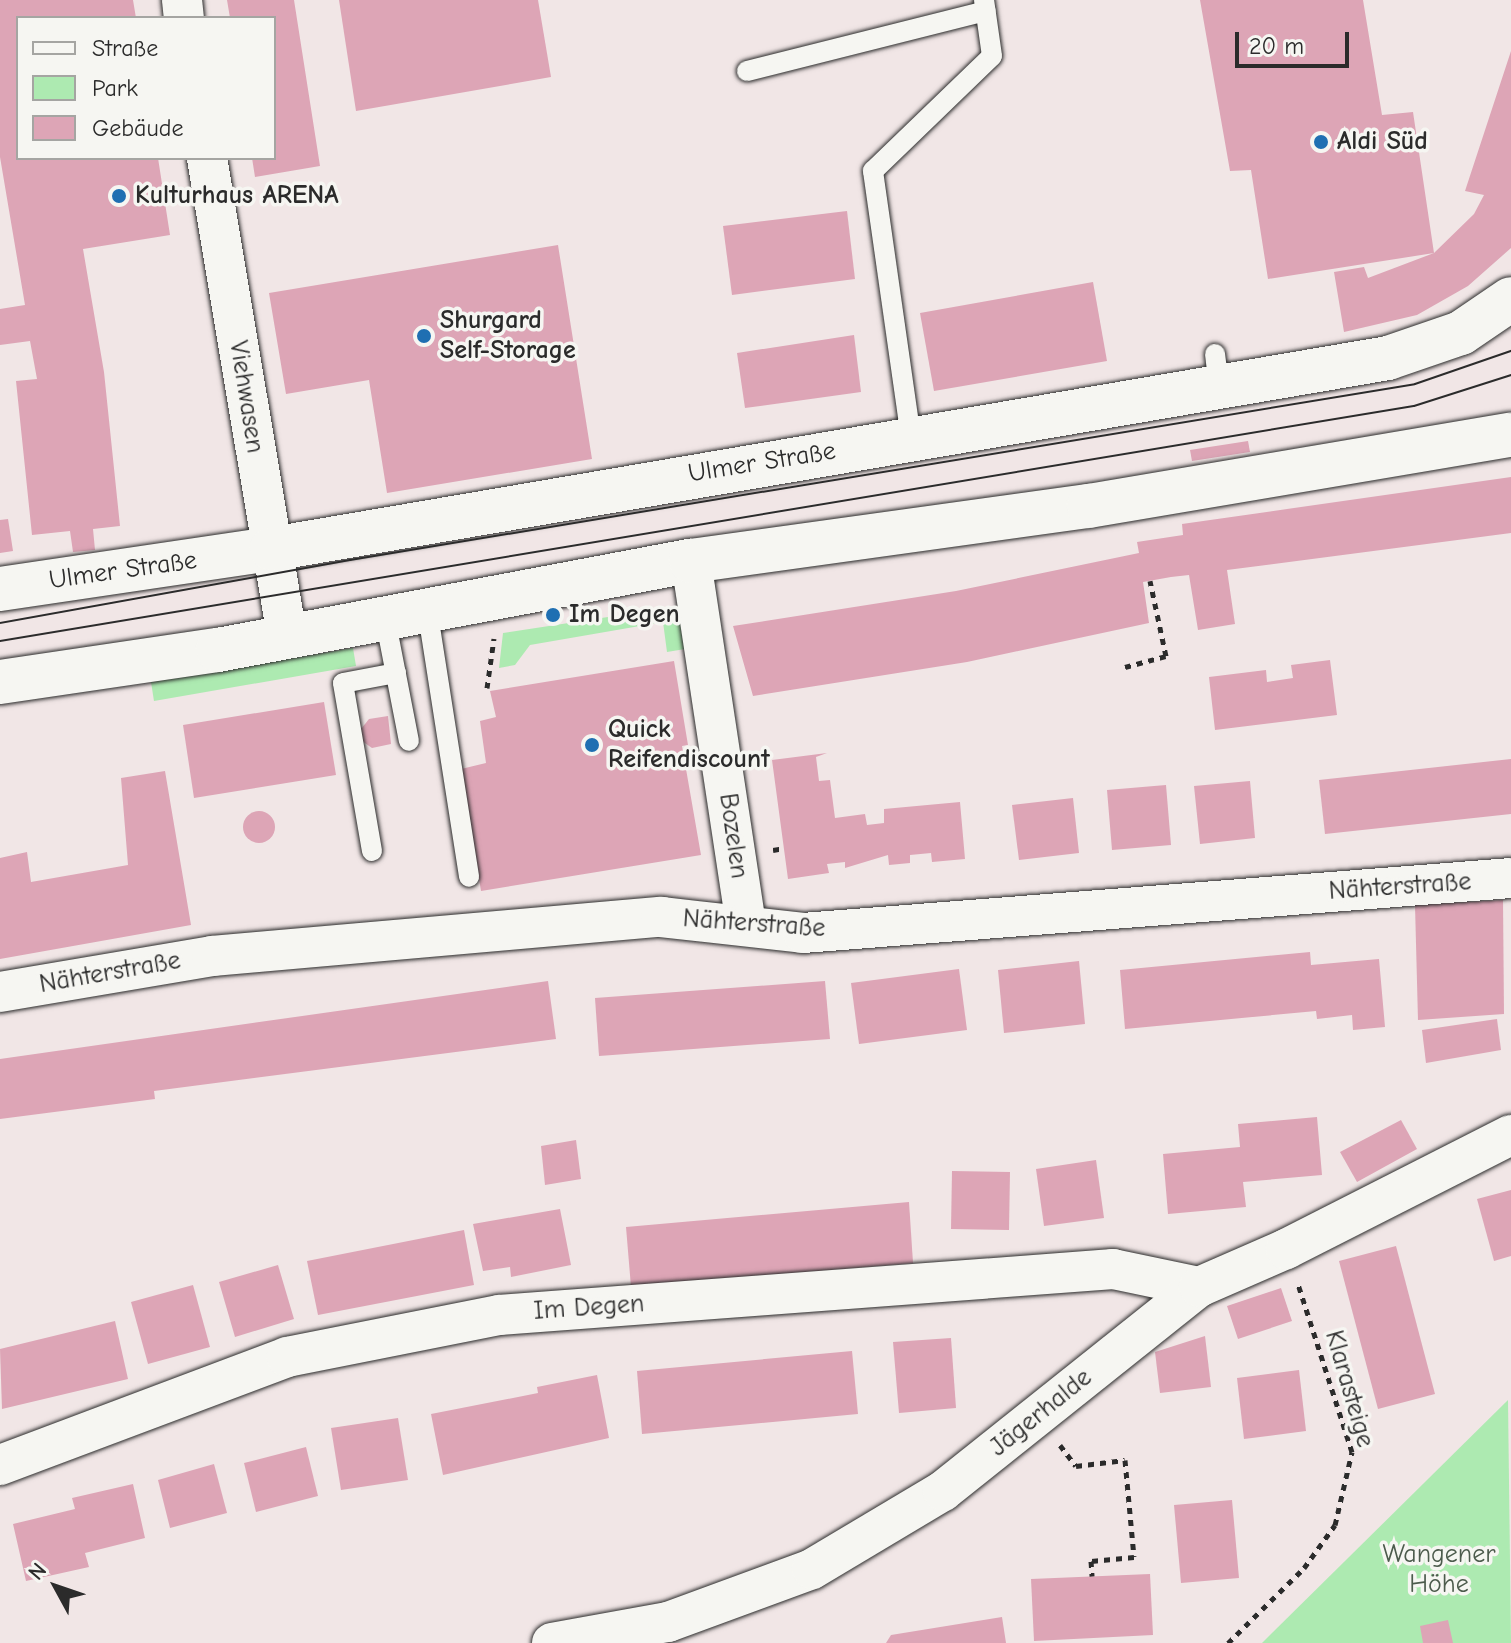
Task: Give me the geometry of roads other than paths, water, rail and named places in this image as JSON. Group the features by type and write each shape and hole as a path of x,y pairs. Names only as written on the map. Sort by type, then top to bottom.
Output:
{"street":[{"name":"Viehwasen","path":"207,160 287,636"},
{"name":"Ulmer Straße","path":"0,589 272,549 911,438 1217,371 1428,347 1461,333 1511,299"},
{"path":"0,682 287,636 691,561 1089,506 1511,435"},
{"name":"Bozelen","path":"691,561 746,923"},
{"name":"Nähterstraße","path":"0,992 212,956 661,917 746,923 803,933 1511,878"},
{"name":"Jägerhalde","path":"552,1643 668,1622 812,1569 943,1491 1199,1287 1286,1249 1511,1135"},
{"name":"Im Degen","path":"0,1465 287,1357 499,1315 1113,1269 1199,1287"}],"lane":[{"path":"747,71 985,5 992,56 873,171 911,438"},
{"path":"427,608 469,877"},
{"path":"385,618 409,741"},
{"path":"372,851 343,683 396,673"}],"tram line":[{"path":"0,623 350,560 1415,384 1511,351"},
{"path":"0,641 1414,406 1511,375"}],"place":[{"name":"Aldi Süd","path":"1321,142"},
{"name":"Kulturhaus ARENA","path":"119,196"},
{"name":"Shurgard Self-Storage","path":"424,336"},
{"name":"Im Degen","path":"553,615"},
{"name":"Quick Reifendiscount","path":"592,745"}],"park label":[{"name":"Wangener Höhe","path":"1439,1570"}]}
